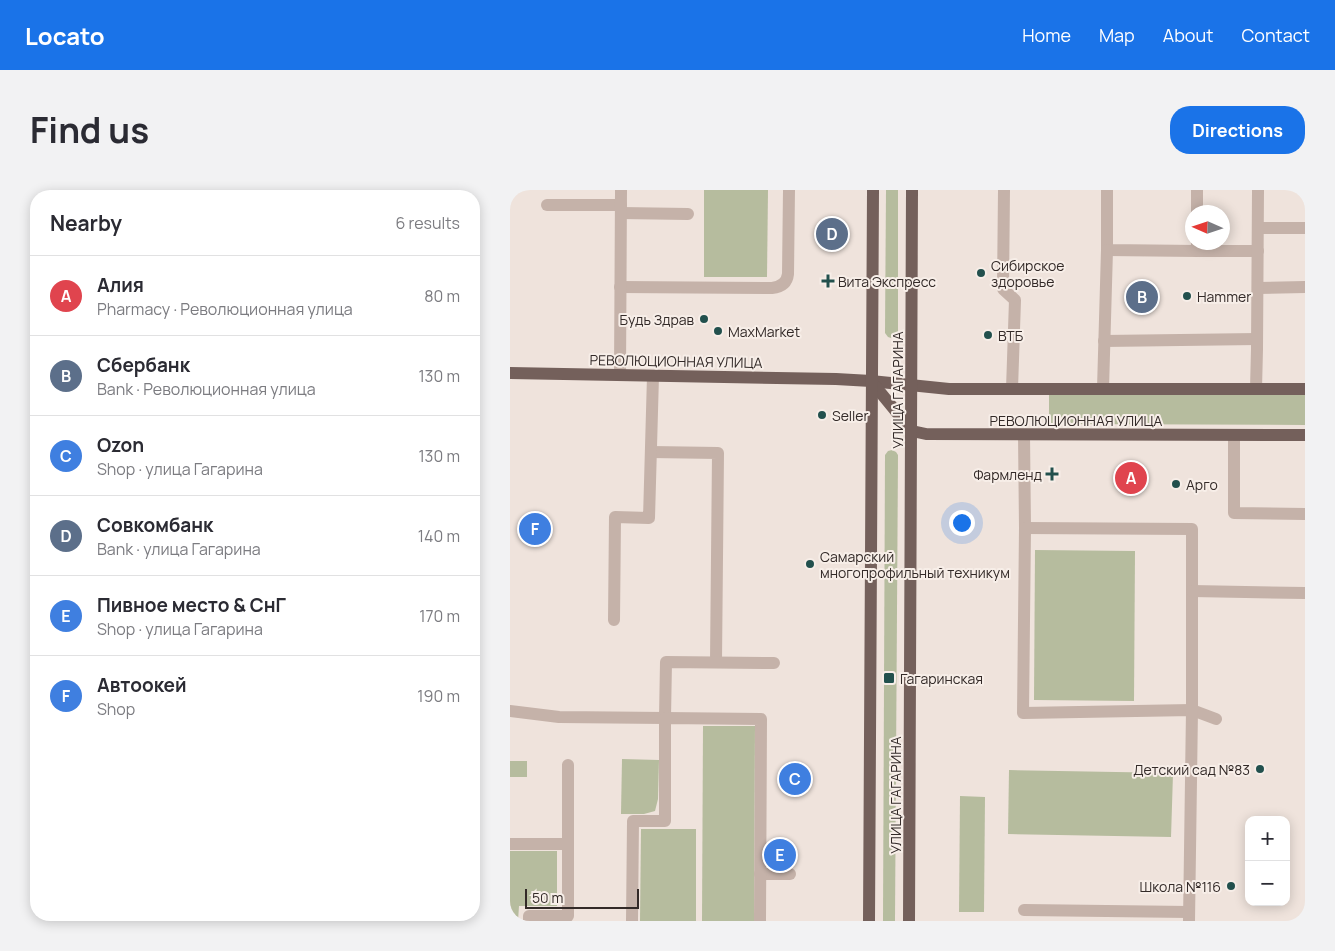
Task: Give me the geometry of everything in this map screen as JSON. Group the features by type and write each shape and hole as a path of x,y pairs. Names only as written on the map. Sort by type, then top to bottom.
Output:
{"main road":[{"name":"УЛИЦА ГАГАРИНА","path":"869,921 873,190"},
{"name":"УЛИЦА ГАГАРИНА","path":"909,921 912,190"},
{"name":"РЕВОЛЮЦИОННАЯ УЛИЦА","path":"510,373 871,381 950,389 1305,389"},
{"path":"871,381 912,431"},
{"name":"РЕВОЛЮЦИОННАЯ УЛИЦА","path":"912,431 926,434 1024,435 1305,435"}],"street":[{"path":"620,375 621,190"},
{"path":"620,287 772,288 780,286 786,280 788,274 789,190"},
{"path":"1004,190 1003,288 1014,300 1012,389"},
{"path":"1103,389 1107,190"},
{"path":"1197,205 1198,190"},
{"path":"1256,389 1258,190"},
{"path":"547,205 688,214"},
{"path":"1258,228 1305,228"},
{"path":"1107,250 1185,247"},
{"path":"1230,249 1258,251"},
{"path":"1258,288 1305,287"},
{"path":"1104,341 1257,340"},
{"path":"614,620 615,517 649,518 653,376"},
{"path":"1024,435 1023,712 1192,710 1216,718"},
{"path":"1234,435 1234,512 1305,514"},
{"path":"651,452 718,453 716,662"},
{"path":"1024,910 1189,916 1192,710 1192,529 1025,528"},
{"path":"1192,591 1305,593"},
{"path":"632,921 633,821 665,821 666,662 774,663"},
{"path":"510,712 559,717 761,719 760,921"},
{"path":"529,921 529,916 568,916 568,764"},
{"path":"510,844 568,844"},
{"path":"760,874 790,874"}],"green space":[{"path":"704,190 768,190 767,277 704,277"},
{"path":"886,190 898,190 898,333 895,337 891,338 885,333"},
{"path":"1049,394 1305,394 1305,425 1049,424"},
{"path":"892,450 898,455 895,921 883,921 885,455 888,451"},
{"path":"1035,550 1135,551 1134,701 1034,700"},
{"path":"703,726 755,726 754,921 702,921"},
{"path":"622,759 659,760 658,799 655,811 644,814 621,814"},
{"path":"510,761 527,761 527,777 510,777"},
{"path":"1009,770 1173,773 1171,837 1008,834"},
{"path":"960,796 985,797 984,912 959,912"},
{"path":"641,829 696,829 696,921 640,921"},
{"path":"510,851 557,851 557,906 519,906 518,921 510,921"}],"place":[{"name":"Совкомбанк","path":"832,234"},
{"name":"Сибирское здоровье","path":"981,273"},
{"name":"Вита Экспресс","path":"828,281"},
{"name":"Hammer","path":"1187,296"},
{"name":"Сбербанк","path":"1142,297"},
{"name":"Будь Здрав","path":"704,319"},
{"name":"MaxMarket","path":"718,331"},
{"name":"ВТБ","path":"988,335"},
{"name":"Seller","path":"822,415"},
{"name":"Фармленд","path":"1052,474"},
{"name":"Алия","path":"1131,478"},
{"name":"Арго","path":"1176,484"},
{"name":"Автоокей","path":"535,529"},
{"name":"Самарский многопрофильный техникум","path":"810,564"},
{"name":"Гагаринская","path":"889,678"},
{"name":"Детский сад №83","path":"1260,769"},
{"name":"Ozon","path":"795,779"},
{"name":"Пивное место & СнГ","path":"780,855"},
{"name":"Школа №116","path":"1231,886"}]}
